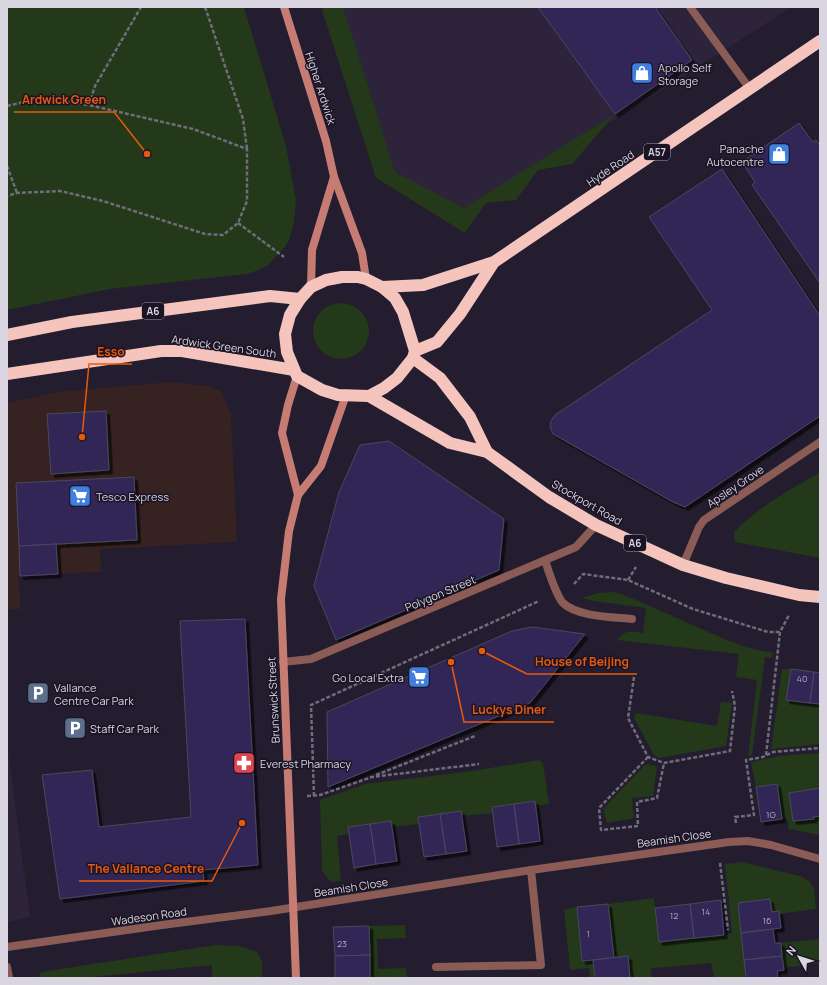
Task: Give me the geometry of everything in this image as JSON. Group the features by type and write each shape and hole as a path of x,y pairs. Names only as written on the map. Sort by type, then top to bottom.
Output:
{"highway":[{"name":"Hyde Road","path":"382,287 423,285 494,262 820,41"},
{"name":"Hyde Road","path":"414,355 437,342 460,314 494,262"},
{"path":"296,373 287,352 285,334 290,315 300,299 311,287 326,280 342,277 358,277 366,279 382,287 395,298 404,312 414,355 397,378 384,388 369,396"},
{"name":"A6","path":"7,335 72,322 270,296 300,299"},
{"name":"Ardwick Green South","path":"7,374 161,351 182,351 296,373"},
{"name":"Stockport Road","path":"414,355 440,378 470,417 488,452"},
{"name":"A6","path":"296,373 322,390 338,395 369,396"},
{"name":"Stockport Road","path":"369,396 450,443 488,452 549,497 596,525 683,565 726,578 799,595 820,597"}],"street":[{"name":"Higher Ardwick","path":"284,7 326,142 334,177 362,253 366,279"},
{"path":"690,7 750,88"},
{"name":"Higher Ardwick","path":"311,287 312,250 334,177"},
{"name":"Brunswick Street","path":"296,373 282,434 298,495"},
{"name":"Brunswick Street","path":"296,978 281,599 289,531 298,495 321,466 346,395"},
{"name":"Apsley Grove","path":"683,565 699,527 704,520 820,442"},
{"name":"Polygon Street","path":"283,662 311,659 576,547 596,525"},
{"path":"545,560 563,603 576,610 591,615 632,619"},
{"name":"Beamish Close","path":"294,907 531,870 713,844 748,841 784,848 820,859"},
{"path":"436,968 541,965 531,870"},
{"name":"Wadeson Road","path":"7,947 294,907"},
{"path":"7,967 9,978"}],"path":[{"path":"89,105 95,86 141,7"},
{"path":"7,196 17,193 60,191 102,202 205,234 223,235 238,223 247,201 247,149 243,119 205,7"},
{"path":"7,106 36,99 89,105 193,129 247,149"},
{"path":"7,166 17,193"},
{"path":"238,223 284,257"},
{"path":"569,588 583,574 628,580 693,609 768,632 780,632 766,755"},
{"path":"475,736 372,777 314,796 311,705 542,600"},
{"path":"634,677 628,718 648,757 664,764 730,751 735,706 732,691"},
{"path":"736,825 735,817 754,815 746,760 763,757 773,752 820,748"},
{"path":"648,757 599,808 601,830 638,826 637,802 657,798 664,764"},
{"path":"372,777 479,764"},
{"path":"719,859 728,930"}],"shaded area":[{"path":"328,7 792,7 460,218 380,166"},
{"path":"170,382 208,386 222,392 231,413 237,542 100,549 101,572 18,575 21,609 7,610 7,403 56,392"},
{"path":"7,743 30,917 7,922"}],"green space":[{"path":"7,7 244,7 286,146 296,200 294,223 289,240 285,247 268,265 246,274 110,289 7,310"},
{"path":"324,7 343,7 395,172 464,208 615,114 572,164 538,170 516,200 486,203 465,233 376,178 322,10"},
{"path":"336,303 346,303 361,311 367,320 369,331 367,342 361,351 346,359 336,359 325,354 318,347 313,336 313,326 318,315 325,308"},
{"path":"820,472 820,558 735,542 734,532 743,523 775,499"},
{"path":"616,592 727,640 746,647 773,653 772,658 765,657 752,755 748,756 757,680 736,677 739,654 617,640 620,636 626,633 643,633 646,608 593,601 582,598 598,593"},
{"path":"782,669 791,669 786,699 820,704 820,744 771,749"},
{"path":"721,702 732,703 726,746 659,758 654,755 634,718 636,713 717,726"},
{"path":"820,753 820,788 789,793 793,821 813,819 813,817 820,816 820,835 789,829 787,819 782,819 777,784 756,787 751,762 779,756"},
{"path":"539,760 543,763 549,804 535,806 534,801 492,807 493,813 462,816 461,811 418,817 419,824 392,827 391,821 349,827 349,834 337,836 341,881 333,882 328,879 322,871 320,800 365,784 472,771"},
{"path":"646,764 657,766 653,796 632,798 634,818 607,823 603,809"},
{"path":"742,862 800,876 809,881 814,888 816,909 779,914 779,911 772,912 768,900 738,903 746,978 714,978 711,963 655,968 650,969 652,978 630,978 628,956 614,958 608,904 654,898 655,908 724,935 732,933 725,864"},
{"path":"577,907 582,961 593,960 595,978 590,978 589,968 570,970 564,909"},
{"path":"405,925 406,938 377,939 378,969 406,968 407,978 370,978 369,926"},
{"path":"819,939 820,963 784,968 781,943"},
{"path":"216,945 240,946 257,952 262,961 262,978 212,978 212,965 84,978 38,978 41,972"}],"building":[{"path":"538,7 655,7 692,60 615,114"},
{"path":"799,123 813,142 816,140 820,146 820,283 752,185 755,182 742,162"},
{"path":"722,169 820,316 820,416 685,507 673,502 553,434 550,427 551,421 555,415 712,310 649,217"},
{"path":"106,411 109,470 51,474 47,414"},
{"path":"389,441 504,519 499,570 336,640 314,586 339,492 360,445"},
{"path":"134,477 137,540 19,546 16,483"},
{"path":"56,544 58,574 20,576 19,546"},
{"path":"245,619 258,865 203,870 204,881 60,899 42,775 92,770 99,827 191,817 180,621"},
{"path":"532,627 585,634 530,703 328,787 327,712 512,631"},
{"path":"791,669 814,672 810,703 786,700"},
{"path":"814,672 820,673 820,704 810,703"},
{"path":"777,784 782,819 761,822 756,787"},
{"path":"820,788 820,816 813,817 814,819 793,821 789,793"},
{"path":"535,801 540,841 519,844 514,804"},
{"path":"514,804 519,844 497,847 492,807"},
{"path":"461,811 467,851 446,854 440,814"},
{"path":"440,814 446,854 424,857 418,817"},
{"path":"391,821 397,861 376,864 370,824"},
{"path":"370,824 376,864 354,868 348,827"},
{"path":"770,899 772,912 779,911 781,928 741,933 738,903"},
{"path":"721,900 724,935 694,938 690,904"},
{"path":"608,904 614,958 582,961 577,907"},
{"path":"690,904 694,938 659,942 655,908"},
{"path":"369,926 370,955 335,956 333,927"},
{"path":"773,929 775,943 781,943 782,956 744,960 741,933"},
{"path":"370,955 370,978 335,978 335,956"},
{"path":"628,956 630,978 595,978 593,960"},
{"path":"782,956 784,970 777,971 778,978 746,978 744,960"}],"place":[{"name":"Apollo Self Storage","path":"642,73"},
{"name":"Ardwick Green","path":"147,154"},
{"name":"Panache Autocentre","path":"779,154"},
{"name":"Esso","path":"82,437"},
{"name":"Tesco Express","path":"80,496"},
{"name":"House of Beijing","path":"482,651"},
{"name":"Luckys Diner","path":"451,662"},
{"name":"Go Local Extra","path":"419,677"},
{"name":"Vallance Centre Car Park","path":"38,693"},
{"name":"Staff Car Park","path":"75,728"},
{"name":"Everest Pharmacy","path":"244,763"},
{"name":"The Vallance Centre","path":"242,823"}]}
